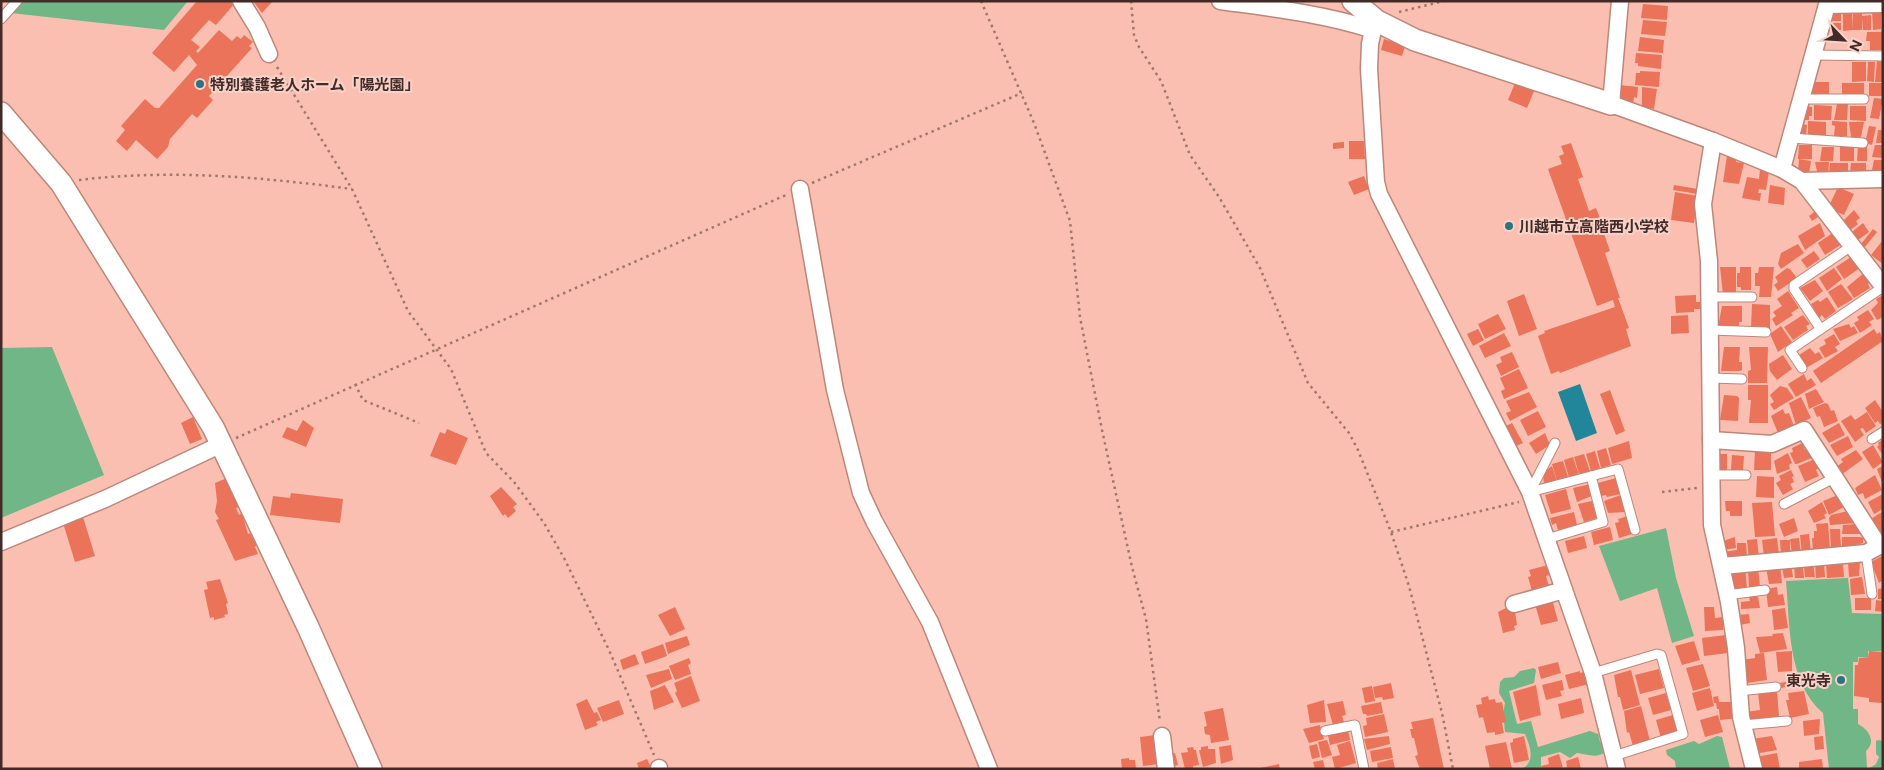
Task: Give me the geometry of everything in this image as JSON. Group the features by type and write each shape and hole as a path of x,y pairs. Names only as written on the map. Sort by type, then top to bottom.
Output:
{"street":[{"path":"241,1 257,27 269,54"},
{"path":"1220,1 1305,14 1356,25 1375,26 1611,104 1782,169 1802,181 1883,286"},
{"path":"1353,1 1375,26"},
{"path":"1611,104 1620,1"},
{"path":"1782,169 1828,3 1883,4"},
{"path":"1375,26 1370,44 1370,69 1376,182 1379,194 1531,496 1593,673 1615,763"},
{"path":"1,112 61,183 222,444 308,627 371,769"},
{"path":"1713,142 1703,204 1709,248 1712,525 1722,566 1725,600 1736,648 1742,725 1754,769"},
{"path":"1802,181 1883,179"},
{"path":"800,188 835,390 862,494 874,521 930,622 989,769"},
{"path":"1711,440 1772,444 1804,430 1876,548 1722,566"},
{"path":"1,542 105,499 222,444"},
{"path":"1514,604 1564,590"},
{"path":"1162,736 1166,769"}],"lane":[{"path":"1,19 17,1"},
{"path":"1813,55 1883,56"},
{"path":"1801,99 1864,99"},
{"path":"1791,138 1863,143"},
{"path":"1820,328 1794,289 1794,285 1853,245"},
{"path":"1802,368 1790,350 1883,286"},
{"path":"1710,297 1752,297"},
{"path":"1710,330 1766,332"},
{"path":"1710,378 1742,379"},
{"path":"1872,439 1883,432"},
{"path":"1531,496 1555,443"},
{"path":"1531,496 1618,469 1635,530"},
{"path":"1711,481 1746,475"},
{"path":"1547,539 1603,522 1591,476"},
{"path":"1784,504 1834,478"},
{"path":"1872,594 1876,548"},
{"path":"1725,600 1765,590"},
{"path":"1593,673 1657,654 1661,655 1683,734 1615,763"},
{"path":"1739,691 1776,687"},
{"path":"1742,725 1787,721"},
{"path":"1325,731 1355,724 1364,769"}],"path":[{"path":"981,1 1022,93 1070,221 1082,326 1102,430 1132,566 1146,619 1162,736"},
{"path":"1131,1 1134,35 1139,47 1161,81 1190,154 1219,197 1252,253 1279,310 1308,383 1353,440 1391,532 1427,652 1453,769"},
{"path":"1375,26 1400,12 1444,1"},
{"path":"269,54 352,189 408,310 451,368 486,453 514,482 544,523 564,558 609,650 659,768"},
{"path":"222,444 800,188 1022,93"},
{"path":"61,183 118,176 193,175 274,179 352,189"},
{"path":"355,384 363,400 419,423"},
{"path":"1662,492 1711,481"},
{"path":"1391,532 1531,496"}],"green space":[{"path":"21,1 188,1 164,30 11,13"},
{"path":"52,347 104,475 1,518 1,348"},
{"path":"1666,528 1676,578 1694,636 1672,643 1657,588 1620,601 1599,546"},
{"name":"東光寺","path":"1848,578 1852,613 1883,614 1883,651 1868,651 1868,658 1858,657 1858,662 1853,662 1853,709 1858,709 1858,724 1868,732 1871,739 1871,743 1866,751 1867,769 1829,769 1823,713 1811,700 1803,685 1792,652 1786,581"},
{"path":"1534,668 1536,670 1534,683 1509,691 1517,724 1531,721 1538,747 1590,731 1598,734 1600,742 1605,744 1605,752 1595,756 1577,753 1570,758 1560,752 1541,757 1541,769 1522,769 1529,762 1530,748 1525,734 1505,732 1505,703 1499,693 1500,682 1504,678 1514,677 1520,671"},
{"path":"1717,736 1722,737 1730,768 1676,769 1675,761 1667,755 1666,750 1694,741 1699,744"},
{"path":"1876,741 1883,741 1883,769 1868,769 1876,764 1879,757 1876,754"}],"water":[{"path":"1580,384 1597,433 1576,441 1558,392"}],"building":[{"name":"特別養護老人ホーム「陽光園」","path":"197,1 236,2 216,25 209,20 191,40 200,47 196,51 198,53 219,30 232,41 237,36 241,39 244,35 253,42 249,46 252,48 209,96 213,100 197,118 192,114 170,139 168,147 157,159 136,140 127,151 116,141 125,130 121,126 145,99 155,108 159,108 197,65 189,55 174,72 152,53"},
{"path":"253,1 271,1 272,2 262,13"},
{"path":"1643,4 1668,6 1667,20 1641,18"},
{"path":"1872,10 1881,10 1881,29 1873,30"},
{"path":"1841,11 1841,21 1829,21 1829,13"},
{"path":"1853,11 1862,11 1862,16 1871,15 1871,30 1863,30 1862,18 1862,30 1852,30"},
{"path":"1843,12 1852,12 1852,30 1843,31"},
{"path":"1643,20 1667,22 1665,36 1641,34"},
{"path":"1824,23 1841,23 1841,30 1824,31"},
{"path":"1867,32 1883,32 1883,50 1870,50 1870,41 1866,41"},
{"path":"1640,37 1664,40 1663,53 1638,51"},
{"path":"1384,39 1405,46 1402,56 1381,50"},
{"path":"1636,53 1662,55 1661,69 1638,66 1638,63 1635,63"},
{"path":"1877,61 1883,62 1883,82 1875,82"},
{"path":"1852,62 1866,62 1866,81 1852,82"},
{"path":"1868,62 1875,62 1874,82 1867,81"},
{"path":"1640,71 1660,72 1659,87 1635,85 1636,73 1640,73"},
{"path":"1811,82 1829,82 1829,95 1811,95"},
{"path":"1515,83 1534,91 1527,108 1508,100"},
{"path":"1842,83 1864,83 1864,95 1842,95"},
{"path":"1869,83 1882,83 1882,96 1869,96"},
{"path":"1620,85 1638,87 1637,98 1634,97 1633,104 1624,103 1625,99 1621,99"},
{"path":"1642,87 1657,89 1654,109 1642,107"},
{"path":"1874,98 1883,99 1879,119 1870,118"},
{"path":"1837,104 1848,104 1847,120 1834,120"},
{"path":"1814,105 1832,106 1831,120 1814,120"},
{"path":"1805,106 1812,107 1812,116 1809,116 1809,120 1801,120"},
{"path":"1850,106 1866,106 1866,121 1850,120"},
{"path":"1808,121 1826,122 1826,136 1808,135"},
{"path":"1832,121 1847,122 1847,136 1834,136 1835,126 1832,125"},
{"path":"1849,122 1864,122 1861,137 1851,137"},
{"path":"1801,124 1807,125 1806,135 1800,135"},
{"path":"1869,126 1876,127 1872,145 1865,143"},
{"path":"1878,130 1883,130 1883,143 1876,143"},
{"path":"1349,141 1364,141 1365,159 1349,159"},
{"path":"1344,142 1344,148 1333,149 1333,143"},
{"path":"1571,143 1583,177 1578,179 1589,211 1596,208 1604,228 1602,228 1610,251 1605,253 1629,328 1626,329 1631,346 1560,373 1559,371 1551,374 1538,336 1545,333 1544,331 1615,307 1613,300 1597,306 1548,169 1562,164 1559,156 1564,154 1561,146"},
{"path":"1799,145 1812,145 1812,159 1798,159"},
{"path":"1875,145 1883,145 1883,158 1872,157"},
{"path":"1840,146 1854,146 1854,161 1840,161"},
{"path":"1858,146 1867,146 1867,161 1857,161"},
{"path":"1822,147 1834,147 1833,161 1820,161"},
{"path":"1727,156 1736,158 1736,162 1744,163 1739,184 1723,182"},
{"path":"1799,159 1811,161 1809,174 1798,174"},
{"path":"1874,160 1883,160 1882,175 1871,175"},
{"path":"1815,162 1829,162 1828,177 1818,176"},
{"path":"1830,163 1848,163 1848,176 1829,172"},
{"path":"1851,163 1866,163 1866,175 1850,174"},
{"path":"1760,170 1769,171 1766,190 1759,189 1758,193 1761,193 1760,201 1742,198 1747,177 1759,179"},
{"path":"1364,176 1369,189 1354,195 1348,182"},
{"path":"1674,185 1698,189 1698,194 1673,190"},
{"path":"1770,185 1785,188 1784,205 1768,203"},
{"path":"1838,187 1854,194 1844,215 1832,210 1833,208 1829,206"},
{"path":"1675,192 1698,196 1694,223 1671,220"},
{"path":"1817,210 1821,215 1812,221 1809,216"},
{"path":"1854,210 1860,218 1856,221 1858,224 1849,231 1842,222"},
{"path":"1820,223 1825,236 1805,250 1798,236"},
{"path":"1863,223 1869,232 1858,240 1852,232"},
{"path":"1873,229 1877,232 1865,247 1861,244"},
{"path":"1834,232 1842,244 1825,255 1818,243"},
{"path":"1883,240 1883,264 1871,255"},
{"path":"1798,244 1804,253 1781,269 1778,264 1781,253"},
{"path":"1814,251 1820,259 1807,268 1801,260"},
{"path":"1854,255 1860,268 1844,279 1836,267"},
{"path":"1720,267 1736,267 1736,294 1723,294"},
{"path":"1740,267 1751,267 1751,290 1741,290 1741,287 1737,287 1737,273 1740,273"},
{"path":"1759,267 1774,267 1771,297 1759,297 1760,286 1755,286 1755,273 1758,273"},
{"path":"1787,268 1797,278 1778,291 1774,285 1778,282 1775,277"},
{"path":"1834,268 1842,279 1827,291 1819,278"},
{"path":"1864,273 1873,281 1868,284 1870,288 1854,298 1847,287"},
{"path":"1815,280 1823,291 1810,301 1800,288"},
{"path":"1841,284 1853,299 1838,308 1828,292"},
{"path":"1788,291 1799,308 1791,313 1793,315 1776,326 1772,319 1776,316 1773,312 1782,306 1777,299"},
{"path":"1524,294 1537,329 1519,336 1507,301"},
{"path":"1696,295 1696,302 1700,302 1700,309 1694,309 1694,312 1676,313 1675,296"},
{"path":"1883,295 1883,317 1877,320 1871,310 1878,303 1876,299"},
{"path":"1827,297 1836,311 1825,319 1822,315 1819,318 1811,304 1818,300 1820,302"},
{"path":"1752,304 1770,305 1770,328 1751,328"},
{"path":"1722,306 1742,306 1742,322 1739,322 1739,328 1718,327"},
{"path":"1868,310 1874,319 1869,322 1872,325 1860,333 1854,323 1859,320 1857,317"},
{"path":"1498,314 1506,329 1485,339 1478,324"},
{"path":"1688,315 1689,333 1671,334 1671,316"},
{"path":"1803,315 1810,324 1806,326 1808,330 1793,340 1784,327"},
{"path":"1849,324 1851,328 1854,326 1858,333 1840,341 1833,329"},
{"path":"1781,326 1792,342 1778,352 1770,334"},
{"path":"1478,329 1484,340 1473,346 1467,334"},
{"path":"1874,329 1877,334 1880,332 1883,341 1821,383 1813,371"},
{"path":"1504,333 1511,346 1485,358 1479,346"},
{"path":"1834,334 1840,344 1835,347 1838,351 1825,358 1819,348 1826,344 1824,340"},
{"path":"1724,347 1740,347 1739,362 1742,362 1742,370 1721,371"},
{"path":"1749,347 1768,347 1767,383 1748,383 1748,371 1751,370"},
{"path":"1810,348 1815,354 1819,352 1823,358 1806,368 1799,355"},
{"path":"1512,352 1519,367 1501,376 1496,365 1502,362 1500,357"},
{"path":"1783,355 1792,369 1777,380 1770,371 1769,364"},
{"path":"1519,369 1528,388 1504,399 1501,391 1505,389 1500,378"},
{"path":"1804,374 1807,381 1811,378 1816,385 1796,397 1788,384"},
{"path":"1748,385 1768,385 1768,423 1749,423 1751,400 1748,400"},
{"path":"1780,386 1787,388 1794,398 1774,410 1770,404 1774,402 1770,395"},
{"path":"1816,389 1824,402 1809,409 1805,394"},
{"path":"1610,390 1625,431 1616,435 1600,394"},
{"path":"1529,392 1537,407 1510,421 1506,413 1511,411 1506,401"},
{"path":"1724,395 1737,396 1739,398 1738,421 1720,420"},
{"path":"1801,397 1811,418 1796,425 1789,403"},
{"path":"1875,400 1883,412 1883,423 1880,424 1878,421 1875,423 1865,408"},
{"path":"1825,403 1828,404 1831,411 1834,410 1838,421 1824,427 1820,416 1817,417 1813,408"},
{"path":"1783,409 1785,414 1789,413 1794,426 1778,433 1771,416"},
{"path":"1538,411 1546,427 1528,436 1520,420"},
{"path":"1867,412 1876,426 1866,433 1863,428 1860,429 1864,435 1855,442 1841,421 1851,415 1855,420"},
{"path":"193,417 202,439 190,444 181,423"},
{"path":"303,420 314,428 306,447 282,437 287,427 297,431"},
{"path":"1512,423 1523,443 1514,447 1504,427"},
{"path":"1839,423 1845,435 1829,443 1822,433"},
{"path":"447,429 468,438 456,465 430,456 440,432 445,434"},
{"path":"1545,433 1550,445 1536,454 1529,443"},
{"path":"1848,436 1853,447 1837,456 1830,445"},
{"path":"1883,439 1883,455 1877,447 1878,443"},
{"path":"1629,441 1632,458 1612,464 1608,448"},
{"path":"1802,443 1805,450 1810,448 1814,457 1795,464 1790,453 1793,452 1792,448"},
{"path":"1873,445 1883,462 1873,469 1862,452"},
{"path":"1606,448 1611,465 1601,468 1597,451"},
{"path":"1856,450 1863,459 1841,475 1836,467 1843,462 1841,459"},
{"path":"1595,451 1600,468 1591,471 1586,454"},
{"path":"1755,451 1771,451 1771,470 1754,470"},
{"path":"1788,453 1792,463 1789,465 1790,469 1777,474 1774,461"},
{"path":"1584,454 1590,471 1579,474 1574,457"},
{"path":"1715,454 1727,454 1727,471 1715,471"},
{"path":"1732,455 1744,456 1743,471 1731,470"},
{"path":"1573,457 1579,475 1569,478 1564,460"},
{"path":"1815,459 1819,468 1816,470 1819,476 1805,482 1798,466"},
{"path":"1563,461 1568,477 1557,481 1552,464"},
{"path":"1552,466 1557,481 1544,485 1543,473"},
{"path":"1883,466 1883,485 1877,469"},
{"path":"1791,470 1794,482 1790,484 1793,489 1783,495 1776,483 1781,480 1779,476"},
{"path":"1875,475 1882,490 1865,499 1863,493 1858,495 1855,488"},
{"path":"1757,476 1774,477 1774,498 1756,497"},
{"path":"227,478 240,507 236,508 239,515 242,513 248,534 252,533 257,545 255,547 258,554 235,561 216,520 219,519 215,512 217,501 215,483"},
{"path":"1616,478 1620,494 1607,497 1606,495 1601,496 1598,483"},
{"path":"1591,484 1594,495 1577,502 1573,488"},
{"path":"501,487 517,504 513,507 516,511 508,518 505,514 503,516 490,496"},
{"path":"1566,489 1571,509 1551,514 1545,495"},
{"path":"291,493 343,499 340,523 270,515 273,496 290,498"},
{"path":"1883,494 1883,509 1874,514 1868,502"},
{"path":"1621,495 1626,512 1608,513 1604,501"},
{"path":"1838,495 1844,507 1829,515 1823,501"},
{"path":"1592,501 1597,518 1584,522 1578,504"},
{"path":"1725,501 1742,501 1742,516 1730,516 1730,511 1726,511"},
{"path":"1772,502 1775,536 1755,537 1752,503"},
{"path":"1822,502 1827,513 1824,515 1826,518 1814,523 1808,511"},
{"path":"1848,511 1857,523 1830,525 1829,518 1831,515"},
{"path":"1574,512 1577,525 1558,530 1556,523 1552,525 1550,518"},
{"path":"1882,512 1883,532 1879,534 1871,519"},
{"path":"1628,516 1632,534 1619,538 1615,523 1619,522 1618,519"},
{"path":"83,517 95,556 75,562 63,523"},
{"path":"1794,518 1798,531 1784,537 1779,524"},
{"path":"1828,523 1830,549 1813,550 1812,538 1814,538 1814,531 1817,531 1816,524"},
{"path":"1857,524 1861,526 1862,534 1842,534 1843,525"},
{"path":"1610,527 1613,540 1594,545 1591,532"},
{"path":"1830,529 1840,529 1841,549 1831,550"},
{"path":"1809,534 1811,553 1802,554 1800,535"},
{"path":"1584,536 1587,548 1568,553 1565,541"},
{"path":"1735,537 1736,548 1723,550 1723,541"},
{"path":"1842,537 1860,537 1863,538 1863,543 1855,545 1855,547 1842,549"},
{"path":"1777,538 1779,555 1764,557 1762,540"},
{"path":"1799,538 1801,554 1792,555 1790,539"},
{"path":"1757,539 1759,558 1749,559 1747,540"},
{"path":"1780,540 1790,540 1790,556 1781,556"},
{"path":"1737,543 1746,543 1747,558 1724,561 1723,552 1737,550"},
{"path":"1882,556 1883,580 1879,583 1871,562"},
{"path":"1841,561 1844,577 1827,578 1826,564"},
{"path":"1860,561 1859,576 1849,577 1848,562"},
{"path":"1815,562 1824,563 1825,577 1816,578"},
{"path":"1813,563 1815,577 1805,577 1804,567"},
{"path":"1791,564 1793,577 1784,578 1782,566"},
{"path":"1548,565 1550,575 1546,576 1549,587 1532,591 1528,577 1531,576 1529,570"},
{"path":"1780,565 1782,583 1769,584 1766,567"},
{"path":"1794,565 1803,566 1804,578 1795,578"},
{"path":"1745,568 1747,588 1732,589 1733,569"},
{"path":"1758,568 1760,586 1749,587 1748,569"},
{"path":"1862,577 1865,594 1851,595 1850,579"},
{"path":"220,579 228,603 226,604 228,614 224,615 225,617 214,620 214,617 210,618 204,590 208,589 206,582"},
{"path":"1777,587 1778,595 1783,594 1785,605 1768,607 1766,589"},
{"path":"1883,588 1883,599 1878,599 1878,589"},
{"path":"1749,597 1758,597 1760,608 1741,609 1741,602 1750,601"},
{"path":"1855,598 1871,598 1871,610 1855,610"},
{"path":"1552,599 1558,621 1541,625 1535,604"},
{"path":"1876,600 1883,601 1883,612 1875,611"},
{"path":"1510,606 1511,613 1515,612 1517,625 1514,626 1515,630 1503,633 1498,612"},
{"path":"675,607 685,629 670,636 658,615"},
{"path":"1704,607 1714,607 1715,618 1723,617 1723,630 1705,631"},
{"path":"1785,608 1788,628 1774,630 1772,610"},
{"path":"1749,614 1750,623 1740,625 1738,615"},
{"path":"1783,633 1787,649 1760,653 1756,637 1773,636 1772,634"},
{"path":"1726,635 1728,653 1704,656 1702,638"},
{"path":"687,636 690,645 668,654 665,643"},
{"path":"1694,641 1700,660 1682,665 1675,646"},
{"path":"663,644 667,656 645,664 641,652"},
{"path":"1792,651 1792,671 1778,672 1776,652"},
{"path":"1869,651 1883,652 1883,703 1869,702 1869,698 1854,696 1855,665 1858,665 1859,658 1868,658"},
{"path":"1764,653 1767,680 1747,683 1747,677 1744,678 1742,660 1755,658 1755,654"},
{"path":"635,654 639,664 623,670 620,660"},
{"path":"689,658 691,663 688,665 691,674 675,680 669,666"},
{"path":"1558,662 1561,673 1541,679 1538,667"},
{"path":"1703,664 1710,686 1693,691 1686,668"},
{"path":"669,669 672,679 651,688 646,675"},
{"path":"1659,669 1664,688 1640,694 1635,675"},
{"path":"1631,670 1640,705 1623,710 1620,697 1618,697 1614,675"},
{"path":"1580,671 1580,673 1586,671 1589,684 1569,689 1565,675"},
{"path":"691,676 700,701 682,708 675,693 677,691 674,683"},
{"path":"1562,680 1564,690 1560,691 1562,696 1546,700 1542,685"},
{"path":"1791,681 1791,686 1781,688 1780,683"},
{"path":"1391,683 1394,698 1383,700 1382,697 1375,698 1373,687"},
{"path":"665,685 674,702 654,710 650,691"},
{"path":"1536,685 1541,715 1520,721 1513,692"},
{"path":"1372,686 1375,701 1365,703 1362,688"},
{"path":"1710,688 1714,706 1697,711 1692,693"},
{"path":"1777,691 1779,717 1747,721 1746,712 1760,710 1758,693"},
{"path":"1804,691 1809,714 1790,718 1786,700 1789,700 1788,693"},
{"path":"1666,693 1671,710 1653,715 1648,698"},
{"path":"1488,696 1489,700 1495,699 1496,703 1502,702 1506,722 1502,723 1504,733 1495,735 1495,732 1487,733 1483,717 1479,718 1476,705 1482,704 1481,698"},
{"path":"1718,696 1719,702 1736,702 1738,718 1720,720 1719,709 1717,709 1716,703 1714,703 1713,697"},
{"path":"1581,698 1584,713 1561,719 1558,704"},
{"path":"587,699 594,713 597,712 601,720 596,722 598,725 585,730 576,704"},
{"path":"619,700 624,714 603,722 597,708"},
{"path":"1324,700 1326,722 1310,723 1307,705"},
{"path":"1343,701 1346,715 1342,716 1344,722 1333,725 1327,704"},
{"path":"1381,702 1383,713 1367,716 1363,714 1361,706"},
{"path":"1641,706 1650,741 1633,746 1629,732 1627,733 1624,711"},
{"path":"1223,708 1229,740 1211,743 1210,735 1205,734 1204,727 1207,726 1204,712"},
{"path":"1384,714 1388,732 1365,737 1363,726 1367,725 1366,718"},
{"path":"1673,715 1678,733 1661,738 1656,720"},
{"path":"1718,715 1723,732 1705,737 1700,720"},
{"path":"1433,718 1444,769 1420,769 1415,756 1418,755 1410,729 1413,729 1411,722"},
{"path":"1820,719 1819,734 1804,736 1803,721"},
{"path":"1320,725 1324,739 1309,743 1303,729"},
{"path":"1348,730 1350,740 1330,745 1328,735"},
{"path":"1156,735 1159,764 1143,766 1140,737"},
{"path":"1389,736 1390,744 1367,750 1364,739"},
{"path":"1524,736 1529,760 1514,763 1510,743 1513,742 1513,739"},
{"path":"1772,736 1777,750 1754,754 1752,739"},
{"path":"1823,736 1824,749 1815,750 1814,737"},
{"path":"1327,740 1332,755 1322,758 1318,742"},
{"path":"1350,741 1356,763 1335,769 1332,757 1340,755 1337,745"},
{"path":"1506,742 1512,769 1490,769 1485,746"},
{"path":"1317,744 1320,757 1312,759 1309,746"},
{"path":"1231,745 1233,760 1221,764 1219,747"},
{"path":"1208,746 1208,749 1215,749 1216,763 1203,767 1199,750 1201,750 1201,747"},
{"path":"1193,747 1196,750 1199,765 1193,766 1194,769 1185,769 1181,753 1188,752 1187,748"},
{"path":"1391,747 1393,758 1372,762 1370,751"},
{"path":"1175,753 1178,765 1170,767 1168,754"},
{"path":"1777,753 1780,769 1759,769 1756,757"},
{"path":"1559,754 1563,768 1567,767 1566,761 1578,757 1581,769 1542,769 1541,766 1549,764 1548,758"},
{"path":"1129,758 1129,760 1135,760 1136,769 1122,769 1121,759"},
{"path":"647,759 651,767 639,769 637,763"},
{"path":"1393,759 1395,769 1378,769 1377,763"},
{"path":"1822,759 1823,769 1799,769 1799,762"},
{"path":"1323,760 1325,769 1315,769 1313,762"},
{"path":"1279,764 1280,769 1260,769 1260,768"}],"place":[{"name":"特別養護老人ホーム「陽光園」","path":"200,84"},
{"name":"川越市立高階西小学校","path":"1509,226"},
{"name":"東光寺","path":"1841,680"}]}
